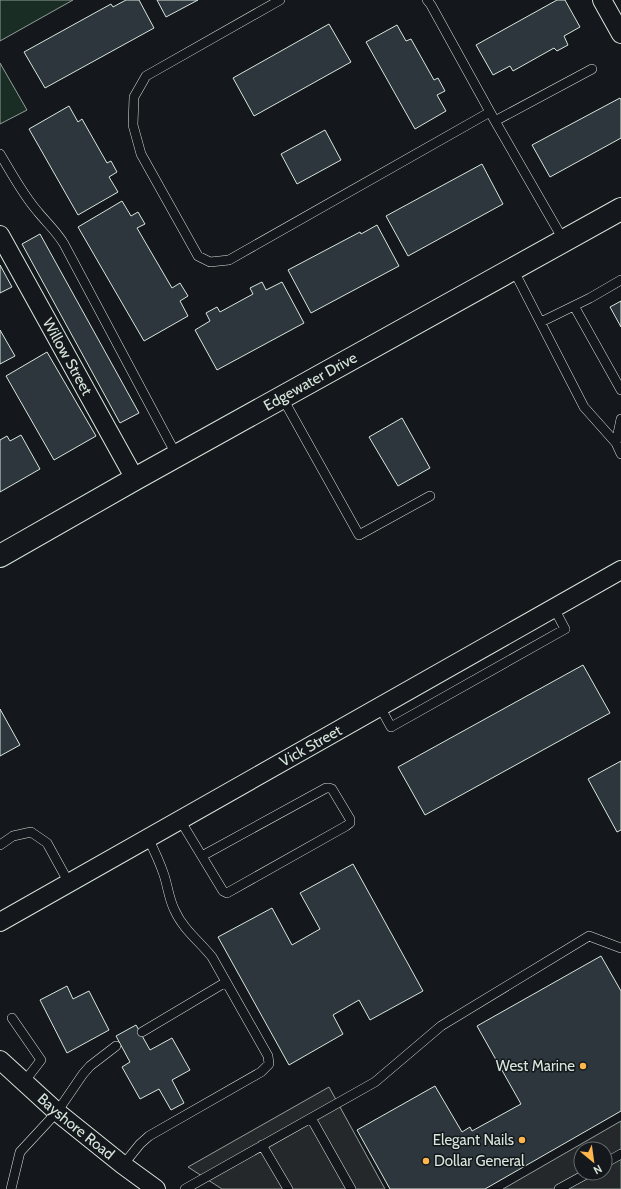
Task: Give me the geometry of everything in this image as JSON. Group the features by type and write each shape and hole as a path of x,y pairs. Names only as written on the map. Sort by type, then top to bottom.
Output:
{"street":[{"path":"602,0 621,34"},
{"name":"Edgewater Drive","path":"0,556 282,397 621,209"},
{"name":"Willow Street","path":"0,235 136,479"},
{"name":"Vick Street","path":"0,922 621,570"},
{"name":"Bayshore Road","path":"0,1060 57,1112 123,1165 156,1189"}],"lane":[{"path":"280,0 146,76 134,97 133,125 141,154 198,256 210,262 229,260 490,112"},
{"path":"427,0 564,241"},
{"path":"495,121 592,69"},
{"path":"0,154 20,187 64,244 177,456"},
{"path":"513,269 584,407 616,444 621,454"},
{"path":"541,322 621,280"},
{"path":"574,306 621,390"},
{"path":"282,397 359,535 430,496"},
{"path":"616,444 621,419"},
{"path":"380,707 391,727 559,633 566,629 554,608"},
{"path":"180,820 223,891 227,893 346,826 350,823 350,819 332,789 326,788 202,856"},
{"path":"0,845 13,836 31,832 47,843 69,883"},
{"path":"123,1165 140,1144 149,1136 261,1072 269,1064 268,1056 212,957 204,946 185,927 175,912 169,897 164,876 148,838"},
{"path":"185,1189 375,1082 441,1026 589,936 621,948"},
{"path":"142,1032 226,982"},
{"path":"12,1018 41,1060 24,1082"},
{"path":"11,1189 20,1152 57,1112 90,1066 116,1046"},
{"path":"311,1118 351,1189"},
{"path":"262,1145 288,1189"},
{"path":"559,1189 574,1181"}],"green space":[{"path":"0,0 73,0 0,41"},
{"path":"0,63 27,110 0,124"}],"shaded area":[{"path":"329,1087 385,1189 222,1189 188,1167"},
{"path":"621,1121 621,1189 503,1189 573,1149 573,1181 613,1181 613,1141 586,1141"}],"building":[{"path":"126,0 139,0 154,28 45,88 24,52 111,4 113,7"},
{"path":"157,0 198,0 166,17"},
{"path":"557,0 565,0 580,27 564,36 568,45 557,51 554,48 513,71 510,66 493,75 476,45"},
{"path":"329,24 351,62 254,116 233,78"},
{"path":"397,25 406,41 411,39 434,80 438,78 445,91 437,95 446,111 415,129 366,42"},
{"path":"620,98 621,138 550,177 532,145"},
{"path":"69,106 78,122 82,119 107,163 111,161 117,172 109,177 118,192 78,215 29,129"},
{"path":"325,130 341,160 297,184 281,154"},
{"path":"482,164 503,204 408,256 386,216"},
{"path":"122,201 131,216 138,212 145,224 137,228 172,288 180,283 188,296 180,301 188,316 144,341 78,227"},
{"path":"377,225 399,266 311,313 288,270 360,232 361,234"},
{"path":"40,234 139,413 120,423 22,244"},
{"path":"0,265 12,287 0,293"},
{"path":"262,282 266,290 282,282 304,323 217,370 195,330 210,321 206,313 217,307 220,312 253,294 250,288"},
{"path":"621,301 621,327 610,307"},
{"path":"0,330 15,356 0,364"},
{"path":"47,352 96,436 54,460 6,376"},
{"path":"402,418 430,468 398,486 369,437"},
{"path":"21,435 40,469 0,492 0,440 7,436 10,441"},
{"path":"583,665 610,713 425,815 398,767"},
{"path":"0,709 20,745 0,756"},
{"path":"621,761 621,830 617,832 588,779"},
{"path":"353,864 423,991 370,1020 359,1000 333,1015 343,1034 289,1065 218,937 272,908 292,945 320,929 300,893"},
{"path":"601,956 621,991 621,1111 485,1189 390,1189 357,1130 435,1086 462,1132 470,1127 472,1131 521,1104 477,1026"},
{"path":"67,986 73,999 89,991 109,1030 67,1053 40,1000"},
{"path":"136,1025 150,1050 172,1038 190,1070 172,1080 184,1103 171,1110 159,1089 140,1099 122,1067 130,1062 116,1036"}],"place":[{"name":"West Marine","path":"583,1066"},
{"name":"Elegant Nails","path":"522,1140"},
{"name":"Dollar General","path":"426,1161"}]}
